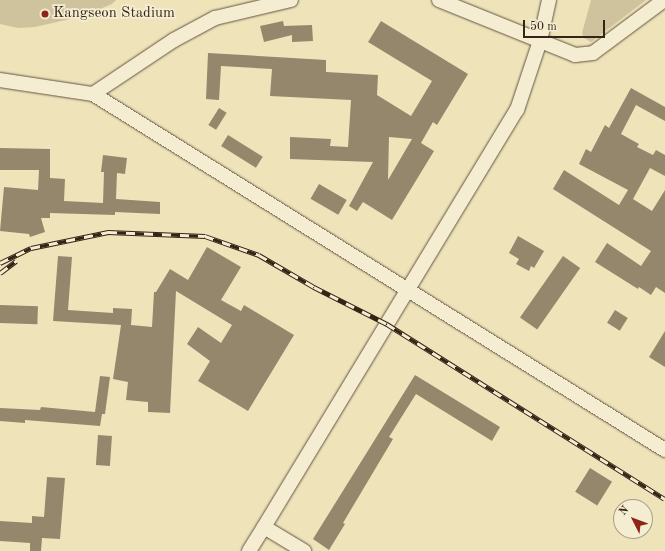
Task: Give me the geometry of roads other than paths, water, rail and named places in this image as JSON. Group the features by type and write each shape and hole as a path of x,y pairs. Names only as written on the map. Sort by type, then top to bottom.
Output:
{"street":[{"path":"93,94 174,40 215,18 291,0"},
{"path":"439,0 575,55 593,53 664,0"},
{"path":"249,551 517,110 540,41 549,0"},
{"path":"0,80 93,94 407,291 665,450"},
{"path":"264,527 304,551"}],"railway":[{"path":"0,263 31,248 108,232 205,236 259,255 314,287 387,324 665,499"},
{"path":"0,273 16,261"}],"place":[{"name":"Kangseon Stadium","path":"45,14"}]}
